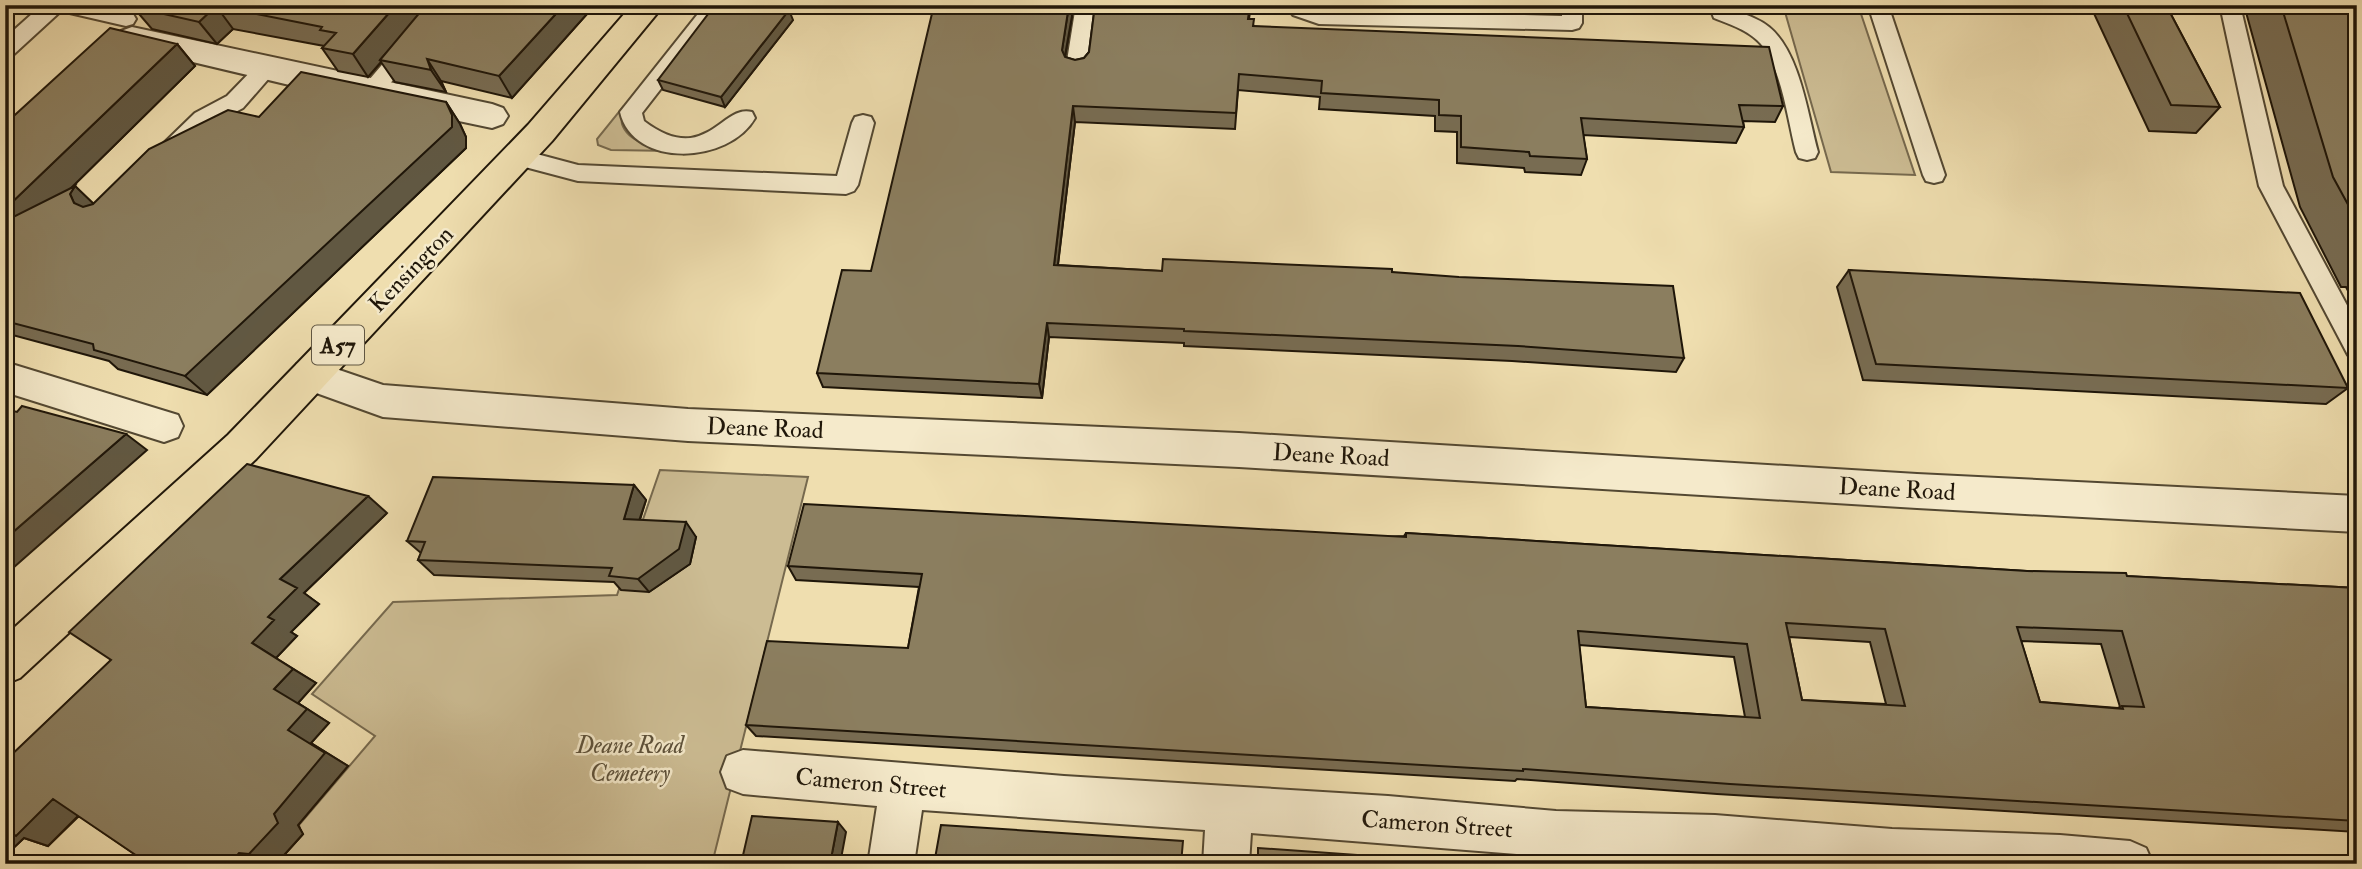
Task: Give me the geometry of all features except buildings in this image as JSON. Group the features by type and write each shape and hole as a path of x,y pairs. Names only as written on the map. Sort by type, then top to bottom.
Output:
{"main road":[{"name":"Kensington","path":"5,664 242,447 518,157 649,5"}],"street":[{"path":"120,25 266,69 492,116"},
{"name":"Deane Road","path":"310,375 383,401 688,425 1239,450 2357,514"},
{"path":"5,377 164,426"},
{"name":"Cameron Street","path":"743,772 1230,810 1388,819 1558,849 1715,838 1894,858 2060,858 2130,864"},
{"path":"891,864 903,786"},
{"path":"1226,864 1230,810"}],"lane":[{"path":"5,50 55,5"},
{"path":"63,5 120,25"},
{"path":"371,92 445,5"},
{"path":"716,5 631,111 634,125 658,141 682,147 719,138 744,118"},
{"path":"1077,67 1085,11 1083,5"},
{"path":"1295,5 1300,10 1319,17 1572,23 1572,5"},
{"path":"1719,5 1721,13 1755,28 1768,38 1780,55 1807,152"},
{"path":"1878,5 1934,175"},
{"path":"2230,5 2271,186 2357,348"},
{"path":"155,167 203,118 235,102 266,69"},
{"path":"518,157 578,173 846,185 863,123"}],"green space":[{"path":"1783,5 1858,5 1915,175 1831,172"},
{"path":"622,108 622,124 630,136 643,144 672,151 611,150 598,145 597,139"},
{"name":"Deane Road Cemetery","path":"660,470 808,477 712,864 276,864 302,835 299,825 375,736 312,694 393,602 617,595"}]}
